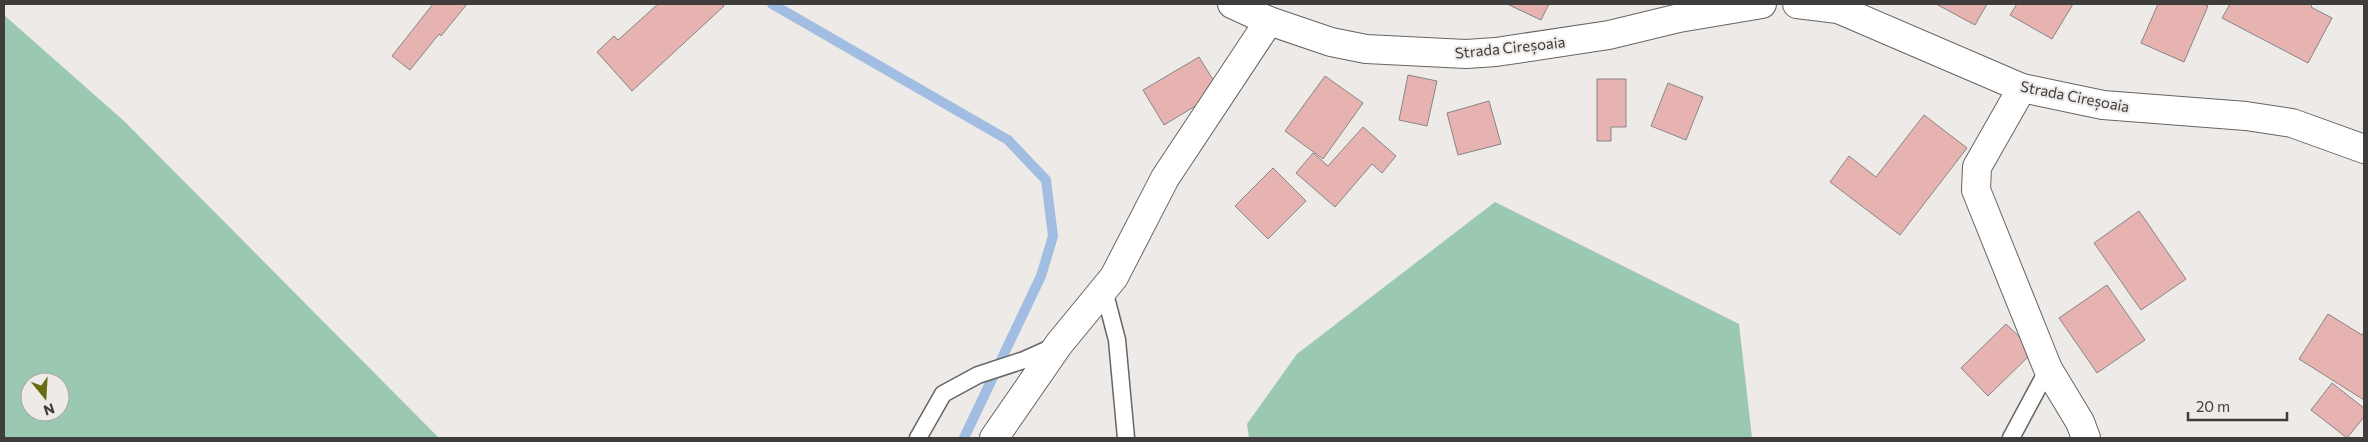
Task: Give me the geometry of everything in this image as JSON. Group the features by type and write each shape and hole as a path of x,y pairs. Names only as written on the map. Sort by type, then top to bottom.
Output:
{"street":[{"name":"Strada Cireșoaia","path":"1232,4 1269,21 1331,42 1366,49 1466,54 1496,52 1608,35 1679,18 1762,4"},
{"name":"Strada Cireșoaia","path":"1797,4 1838,9 2022,88 2103,105 2246,116 2292,123 2364,149"},
{"path":"994,438 1059,344 1114,277 1165,178 1269,21"},
{"path":"2022,88 1977,168 1976,190 2048,368 2080,422 2086,438"}],"lane":[{"path":"1104,290 1117,340 1126,438"},
{"path":"918,438 943,394 978,375 1024,360 1059,344"},
{"path":"2011,438 2048,368"}],"green space":[{"path":"4,15 124,121 439,438 4,438"},
{"path":"1495,202 1739,324 1752,438 1249,438 1247,424 1297,354"}],"building":[{"path":"433,4 467,4 441,36 439,34 410,70 392,56"},
{"path":"658,4 721,4 724,6 632,91 597,52 614,36 618,40"},
{"path":"1507,4 1549,4 1541,20"},
{"path":"1936,4 1987,4 1975,25"},
{"path":"2017,4 2073,4 2052,39 2010,15"},
{"path":"2158,4 2203,4 2208,6 2184,62 2141,43"},
{"path":"2230,4 2312,4 2311,7 2332,18 2308,63 2222,18"},
{"path":"1199,57 1220,91 1164,125 1143,90"},
{"path":"1408,75 1437,81 1427,126 1399,120"},
{"path":"1325,76 1363,103 1323,159 1285,131"},
{"path":"1597,79 1626,79 1626,127 1611,127 1611,141 1597,141"},
{"path":"1668,83 1703,97 1686,140 1651,126"},
{"path":"1489,101 1501,144 1458,155 1447,113"},
{"path":"1924,115 1967,148 1900,235 1830,182 1849,156 1876,177"},
{"path":"1363,127 1396,156 1382,173 1372,164 1335,207 1296,173 1313,153 1328,166"},
{"path":"1273,168 1306,201 1268,239 1235,206"},
{"path":"2139,211 2186,279 2141,310 2094,243"},
{"path":"2107,285 2145,340 2097,373 2059,318"},
{"path":"2328,314 2362,335 2364,332 2364,400 2299,359"},
{"path":"2006,324 2034,351 1988,396 1961,368"},
{"path":"2332,383 2364,408 2364,417 2347,438 2311,410"}],"waterway":[{"path":"772,4 1008,140 1046,180 1053,236 1041,276 964,438"}]}
